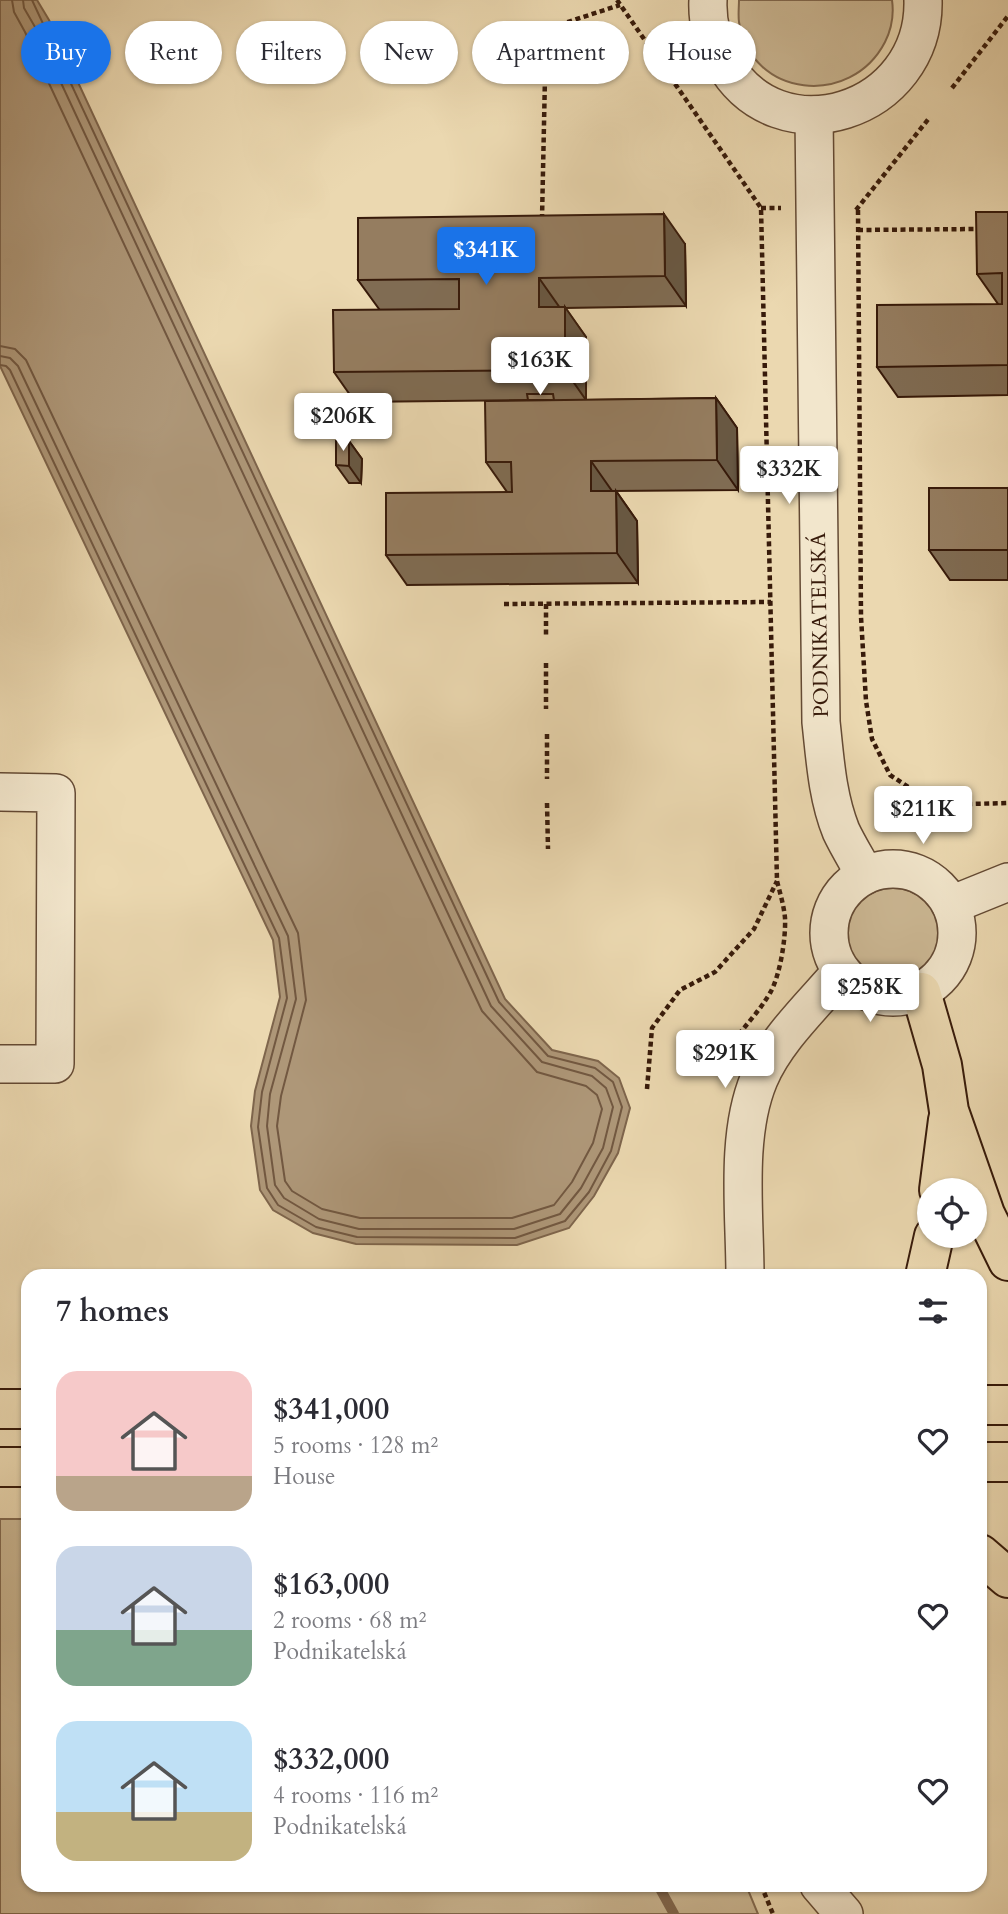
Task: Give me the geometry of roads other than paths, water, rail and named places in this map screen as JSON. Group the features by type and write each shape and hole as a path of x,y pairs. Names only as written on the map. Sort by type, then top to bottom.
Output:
{"highway":[{"path":"920,992 942,1065 949,1111 985,1214 1008,1261"},
{"path":"941,1178 949,1111"},
{"path":"927,1269 931,1248"},
{"path":"987,1405 1008,1405"},
{"path":"0,1409 21,1409"},
{"path":"987,1462 1008,1462"},
{"path":"0,1467 21,1467"},
{"path":"987,1560 1008,1578"}],"street":[{"path":"708,0 714,44 729,71 745,89 766,103 789,112 814,115 838,113 861,105 881,92 899,75 913,53 921,29 923,0"},
{"name":"PODNIKATELSKÁ","path":"814,115 821,722 826,771 834,808 842,831 865,875"},
{"path":"0,792 56,793 55,1064 0,1064"},
{"path":"884,869 904,869 923,876 939,889 951,905 957,925 956,945 949,964 937,981 920,992 904,998 869,994 853,985 832,956 828,937 830,918 837,900 849,886 865,875 884,869"},
{"path":"951,905 1008,882"},
{"path":"745,1266 744,1138 753,1097 760,1077 776,1049 841,972"},
{"path":"825,1892 844,1914"}],"water":[{"path":"0,0 37,0 49,21 21,21 21,84 79,84 505,999 552,1050 598,1061 619,1078 630,1108 618,1153 594,1196 569,1228 517,1245 356,1244 313,1233 273,1210 260,1190 251,1126 255,1091 280,997 273,940 0,366"}],"waterway":[{"path":"662,1892 674,1914"}]}
